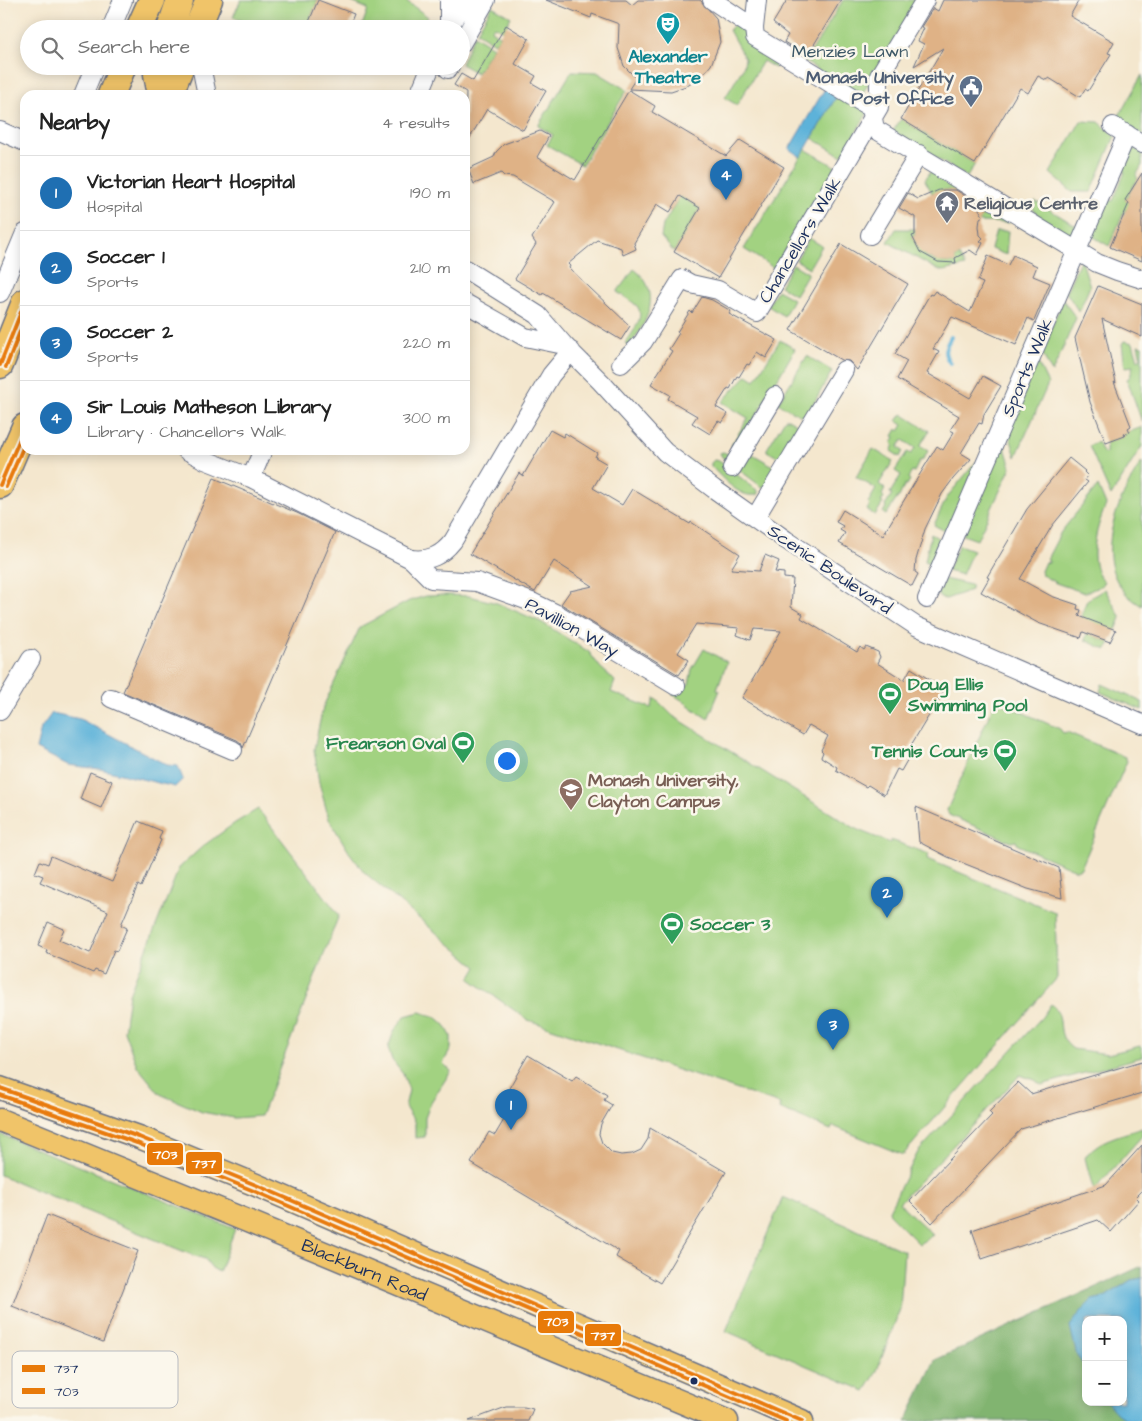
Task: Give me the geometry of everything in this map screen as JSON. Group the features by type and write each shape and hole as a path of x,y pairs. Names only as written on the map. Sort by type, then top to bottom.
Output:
{"highway":[{"path":"143,20 152,0"},
{"path":"173,20 180,0"},
{"path":"113,90 119,75"},
{"path":"157,75 160,90"},
{"path":"171,90 177,75"},
{"path":"0,366 20,315"},
{"path":"0,374 20,333"},
{"path":"0,485 20,439"}],"main road":[{"name":"Blackburn Road","path":"0,1088 139,1137 265,1189 717,1386 802,1421"},
{"name":"Blackburn Road","path":"0,1120 254,1223 727,1421"},
{"path":"254,1223 265,1189"}],"street":[{"path":"115,20 123,0"},
{"path":"134,0 134,20"},
{"path":"448,20 449,0"},
{"path":"452,20 467,0"},
{"path":"470,28 486,0"},
{"path":"712,0 754,28"},
{"path":"756,0 754,28 756,38 831,84 872,112 875,128 1105,266 1123,274 1142,279"},
{"name":"Chancellors Walk","path":"621,364 643,342 682,279 691,284 718,290 757,313 872,112 879,107 879,76 925,0"},
{"path":"85,90 91,75"},
{"path":"202,75 206,90"},
{"path":"423,90 436,75"},
{"name":"Sports Walk","path":"927,599 1077,249 1120,130 1142,144"},
{"path":"0,131 20,140"},
{"path":"870,235 919,154"},
{"path":"0,293 18,266"},
{"name":"Scenic Boulevard","path":"471,273 538,315 665,452 755,518 916,626 1142,724"},
{"path":"196,455 251,478 412,559 426,560 446,548 453,541 567,348 525,337 470,306"},
{"path":"755,518 844,370"},
{"path":"732,468 775,396"},
{"path":"251,478 260,455"},
{"name":"Pavillion Way","path":"412,559 431,580 477,582 534,603 557,614 676,686"},
{"path":"0,711 31,659"},
{"path":"111,698 233,750"}],"green space":[{"path":"241,0 318,0 310,20 240,20 233,17"},
{"path":"347,0 405,0 428,17 427,20 364,20 368,9"},
{"name":"Menzies Lawn","path":"843,0 918,0 861,96 805,62"},
{"path":"492,6 511,17 503,31 494,26 491,30 500,36 495,43 477,32"},
{"path":"735,24 755,44 780,60 775,68 763,61 737,105 725,98 743,68 745,59 729,30"},
{"path":"474,35 493,47 477,73 470,69 470,44"},
{"path":"572,71 597,72 627,90 582,165 547,145 553,135 538,126"},
{"path":"1142,75 1142,137 1116,121"},
{"path":"838,94 868,112 842,156 812,138"},
{"path":"901,119 975,164 967,177 893,131"},
{"path":"1081,121 1099,122 1115,136 1091,192 1072,192 1050,173"},
{"path":"1127,147 1142,151 1142,165 1136,176 1138,178 1125,200 1136,207 1133,213 1125,210 1109,246 1092,236 1107,200 1113,201 1125,172 1120,165"},
{"path":"805,149 836,167 774,268 744,249"},
{"path":"932,169 1009,215 1009,223 980,222 979,219 983,216 975,201 966,194 949,190 932,193 925,180"},
{"path":"680,196 700,208 674,252 661,237 663,225"},
{"path":"1035,201 1080,228 1074,241 1040,219 1033,209"},
{"path":"896,229 915,229 915,234 912,236 920,250 929,258 939,262 955,263 955,258 959,256 965,266 944,271 938,270 888,242"},
{"path":"996,231 1008,231 1006,255 991,249"},
{"path":"809,238 822,246 809,268 796,260"},
{"path":"1081,258 1090,286 1079,312 1066,292"},
{"path":"793,264 808,273 795,295 780,286"},
{"path":"634,269 643,278 648,287 650,307 642,328 629,346 625,343 637,326 640,315 639,310 635,304 617,292"},
{"path":"777,290 793,299 784,316 768,306"},
{"path":"1063,300 1076,318 1052,373 1041,351"},
{"path":"780,340 795,349 729,462 720,453 723,452 730,455 732,444 748,418 722,402 747,375 755,380"},
{"path":"1124,341 1133,343 1138,360 1141,358 1138,345 1142,346 1142,422 1127,379 1130,377 1133,366 1125,367 1122,344"},
{"path":"807,356 832,371 807,415 801,416 778,403"},
{"path":"1037,361 1048,384 1016,457 1008,430"},
{"path":"902,414 929,431 920,446 928,451 908,478 910,480 907,485 905,484 899,497 886,515 883,513 885,506 892,494 890,493 901,475 895,471 907,452 911,454 915,448 903,440 898,447 903,451 900,457 891,451 894,445 892,443 895,437 893,436 897,429 899,431 903,425 897,421"},
{"path":"785,419 800,426 781,459 767,451 767,449"},
{"path":"1142,427 1142,446 1111,496 1089,446 1097,442 1104,454 1106,453 1106,443"},
{"path":"1003,441 1011,467 977,540 963,535"},
{"path":"873,449 893,461 879,484 885,489 882,495 884,497 881,502 883,503 875,515 867,510 870,505 868,503 876,489 856,477"},
{"path":"749,452 775,467 775,471 767,486 762,487 738,469"},
{"path":"714,460 719,461 758,491 758,494 745,494 733,487 711,466"},
{"path":"976,462 950,534 934,525 947,497"},
{"path":"1142,462 1142,606 1125,592 1114,576 1110,557 1110,537 1122,497"},
{"path":"1098,486 1106,505 1095,540 1094,560 1096,569 1104,582 1102,583 1103,585 1085,593 1056,583 1042,575 1041,571 1045,562 1049,563 1047,559 1061,532"},
{"path":"931,534 945,542 935,567 925,561"},
{"path":"959,545 973,550 962,575 947,571"},
{"path":"944,579 971,585 971,590 946,599 940,598 938,594"},
{"path":"1105,589 1121,618 1116,630 1094,636 1110,642 1106,650 1085,640 1090,624 1080,619 1087,600"},
{"path":"426,596 469,596 497,603 541,622 589,652 600,667 615,681 611,692 651,708 655,698 673,716 858,830 890,843 891,840 929,854 927,859 1055,912 1057,978 903,1155 833,1126 831,1130 779,1109 780,1104 528,1020 470,979 477,967 365,873 349,852 329,819 319,783 314,749 323,707 360,627 409,601"},
{"path":"704,649 727,662 717,689 720,690 708,719 672,694 689,684 692,669"},
{"path":"1102,684 1142,702 1142,710 1100,692"},
{"path":"999,702 1060,729 1063,733 1067,732 1125,757 1127,761 1081,868 1076,870 1018,845 1016,841 1011,842 949,815 947,810 994,704"},
{"path":"258,809 339,915 261,1116 234,1118 202,1112 160,1094 137,1066 124,1031 129,994 179,868 203,846"},
{"path":"1051,1004 1059,1014 1063,1037 1073,1049 1108,1054 1140,1046 1142,1047 1142,1057 1041,1085 1035,1080 1020,1075 899,1203 933,1235 919,1244 890,1215 889,1210 918,1152 1042,1017"},
{"path":"420,1012 436,1017 445,1025 451,1036 451,1049 443,1063 451,1071 431,1102 425,1118 425,1137 415,1138 415,1123 405,1107 409,1090 403,1074 392,1060 388,1048 394,1031 405,1016"},
{"path":"1142,1128 1142,1136 1095,1189 1093,1188 1085,1158 1096,1146 1110,1138"},
{"path":"0,1134 235,1229 219,1272 212,1268 205,1259 0,1175"},
{"path":"783,1197 904,1251 900,1309 876,1373 865,1391 726,1331"},
{"path":"1142,1266 1142,1278 1131,1280 1105,1297 1092,1300 1084,1308 1077,1356 1082,1363 1082,1406 1111,1406 1128,1421 906,1421 935,1360"}],"water":[{"path":"826,87 838,94 801,157 789,149"},
{"path":"52,713 80,719 167,765 178,766 183,779 175,787 100,769 68,765 36,749 41,728"},
{"path":"1142,1278 1142,1421 1122,1417 1111,1406 1127,1406 1127,1316 1082,1316 1082,1363 1077,1356 1070,1326 1092,1300 1105,1297 1131,1280"}],"building":[{"path":"318,0 354,14 352,20 310,20"},
{"name":"Alexander Theatre","path":"546,0 626,0 632,5 638,0 700,0 716,18 720,42 711,65 704,73 686,86 671,91 629,89 636,78 624,66 618,48 619,24 592,14 591,18"},
{"path":"787,0 841,0 807,56 784,42 788,35 773,23"},
{"path":"943,0 1079,0 1070,16 1114,42 1108,53 1111,54 1088,91 1085,89 1080,97 1049,78 1046,80 1038,76 1028,93 1020,88 975,164 901,119 943,48 914,66 924,44 918,41 924,28 921,27 933,8 938,11"},
{"path":"506,25 529,39 515,64 536,76 532,83 546,91 523,130 487,109 470,138 470,90 463,90 454,85 460,75 473,81"},
{"path":"629,90 655,106 652,112 726,156 740,140 784,167 718,278 674,252 700,208 680,196 670,212 657,204 634,243 636,249 623,255 621,248 597,240 568,264 569,268 630,326 621,340 543,293 542,295 515,279 536,244 532,238 555,202 513,177 504,176 501,173 474,184 470,168 494,157 504,144 540,131 549,136 537,157 575,180"},
{"path":"1142,173 1142,261 1110,247 1129,203 1125,200"},
{"name":"Religious Centre","path":"939,190 956,190 975,202 983,216 980,218 979,226 980,235 983,238 980,241 983,243 977,255 970,250 955,258 956,263 938,262 920,252 912,236 915,235 915,217 899,208 908,193 918,199"},
{"path":"841,244 908,284 857,370 849,361 841,360 790,330"},
{"path":"1013,255 1037,266 1033,276 1050,283 1034,321 1028,318 1016,345 952,317 933,349 939,352 927,373 970,398 983,376 1001,386 984,414 982,424 979,423 961,453 971,459 942,494 925,529 916,560 915,572 918,574 912,586 839,543 845,533 840,530 843,526 836,522 843,510 883,535 937,446 943,450 954,432 950,430 959,416 897,379 907,361 895,354 930,294 932,295 935,291 970,312 983,283 978,281 988,256 1008,265"},
{"path":"1098,286 1142,304 1142,337 1102,319 1116,383 1114,382 1131,426 1128,428 1130,432 1124,434 1125,436 1106,443 1090,402 1075,338"},
{"path":"702,297 712,300 731,311 729,314 777,340 766,358 757,352 739,377 737,376 730,389 728,388 716,407 728,414 722,423 718,421 710,434 692,423 697,416 668,399 670,395 651,384 672,351 669,349 679,333 677,332 690,311 692,313"},
{"path":"550,430 563,437 565,433 597,453 595,457 607,464 593,488 622,505 632,489 690,524 691,522 740,554 731,569 759,571 765,555 779,561 775,572 784,573 784,578 793,579 791,607 803,614 801,618 857,652 860,647 864,650 866,647 878,652 880,657 877,663 904,680 911,668 945,689 905,755 909,757 901,771 897,769 884,795 836,770 837,767 821,757 823,752 821,750 828,736 809,725 803,735 742,698 781,631 754,629 750,640 737,635 739,628 696,624 678,653 689,660 679,675 561,604 570,591 593,586 554,561 535,592 470,554 519,473 523,476"},
{"path":"1069,458 1085,471 1088,476 1085,480 1088,482 1052,526 1020,579 1051,596 1078,605 1077,609 1081,610 1079,616 1116,630 1110,642 1083,632 1081,638 1038,623 981,592 989,578 987,577 1027,509"},
{"path":"214,478 297,513 335,532 243,748 237,740 123,692"},
{"path":"90,772 112,781 101,808 80,799"},
{"path":"916,807 1059,868 1062,898 1028,889 948,857 919,842"},
{"path":"138,821 162,831 159,839 161,840 141,887 138,885 121,925 127,928 117,951 114,950 104,974 95,970 93,973 46,953 47,950 38,946 48,922 64,929 59,940 90,953 108,911 40,882 43,876 35,873 40,861 48,864 51,856 112,882"},
{"path":"528,1055 572,1081 576,1076 607,1095 604,1100 612,1105 601,1124 599,1134 602,1143 612,1153 621,1155 632,1154 641,1150 648,1139 650,1128 726,1172 660,1283 616,1257 619,1251 471,1163 489,1132 495,1135 518,1096 508,1090"},
{"path":"1142,1061 1142,1093 1021,1129 932,1223 910,1201 992,1115 989,1112 1018,1082 1031,1094"},
{"path":"1142,1145 1142,1191 1136,1197 1139,1200 1111,1232 1098,1220 982,1259 972,1230 1106,1185"},
{"path":"47,1215 138,1251 103,1342 12,1306"},
{"path":"506,1407 533,1409 528,1421 469,1421"}],"waterway":[{"path":"950,363 945,350 951,337"}],"transit line":[{"name":"737","path":"0,365 20,315"},
{"name":"703","path":"6,367 20,332"},
{"name":"737","path":"0,485 20,439"},
{"name":"703","path":"6,487 20,455"},
{"name":"737","path":"0,1088 139,1137 256,1185 802,1421"},
{"name":"703","path":"0,1095 137,1143 254,1191 786,1421"}],"place":[{"name":"Alexander Theatre","path":"668,45"},
{"name":"Monash University Post Office","path":"971,108"},
{"name":"Sir Louis Matheson Library","path":"726,200"},
{"name":"Religious Centre","path":"947,224"},
{"name":"Doug Ellis Swimming Pool","path":"890,715"},
{"name":"Frearson Oval","path":"463,764"},
{"name":"Tennis Courts","path":"1005,772"},
{"name":"Monash University, Clayton Campus","path":"571,811"},
{"name":"Soccer 1","path":"887,918"},
{"name":"Soccer 3","path":"672,945"},
{"name":"Soccer 2","path":"833,1050"},
{"name":"Victorian Heart Hospital","path":"511,1130"}]}
